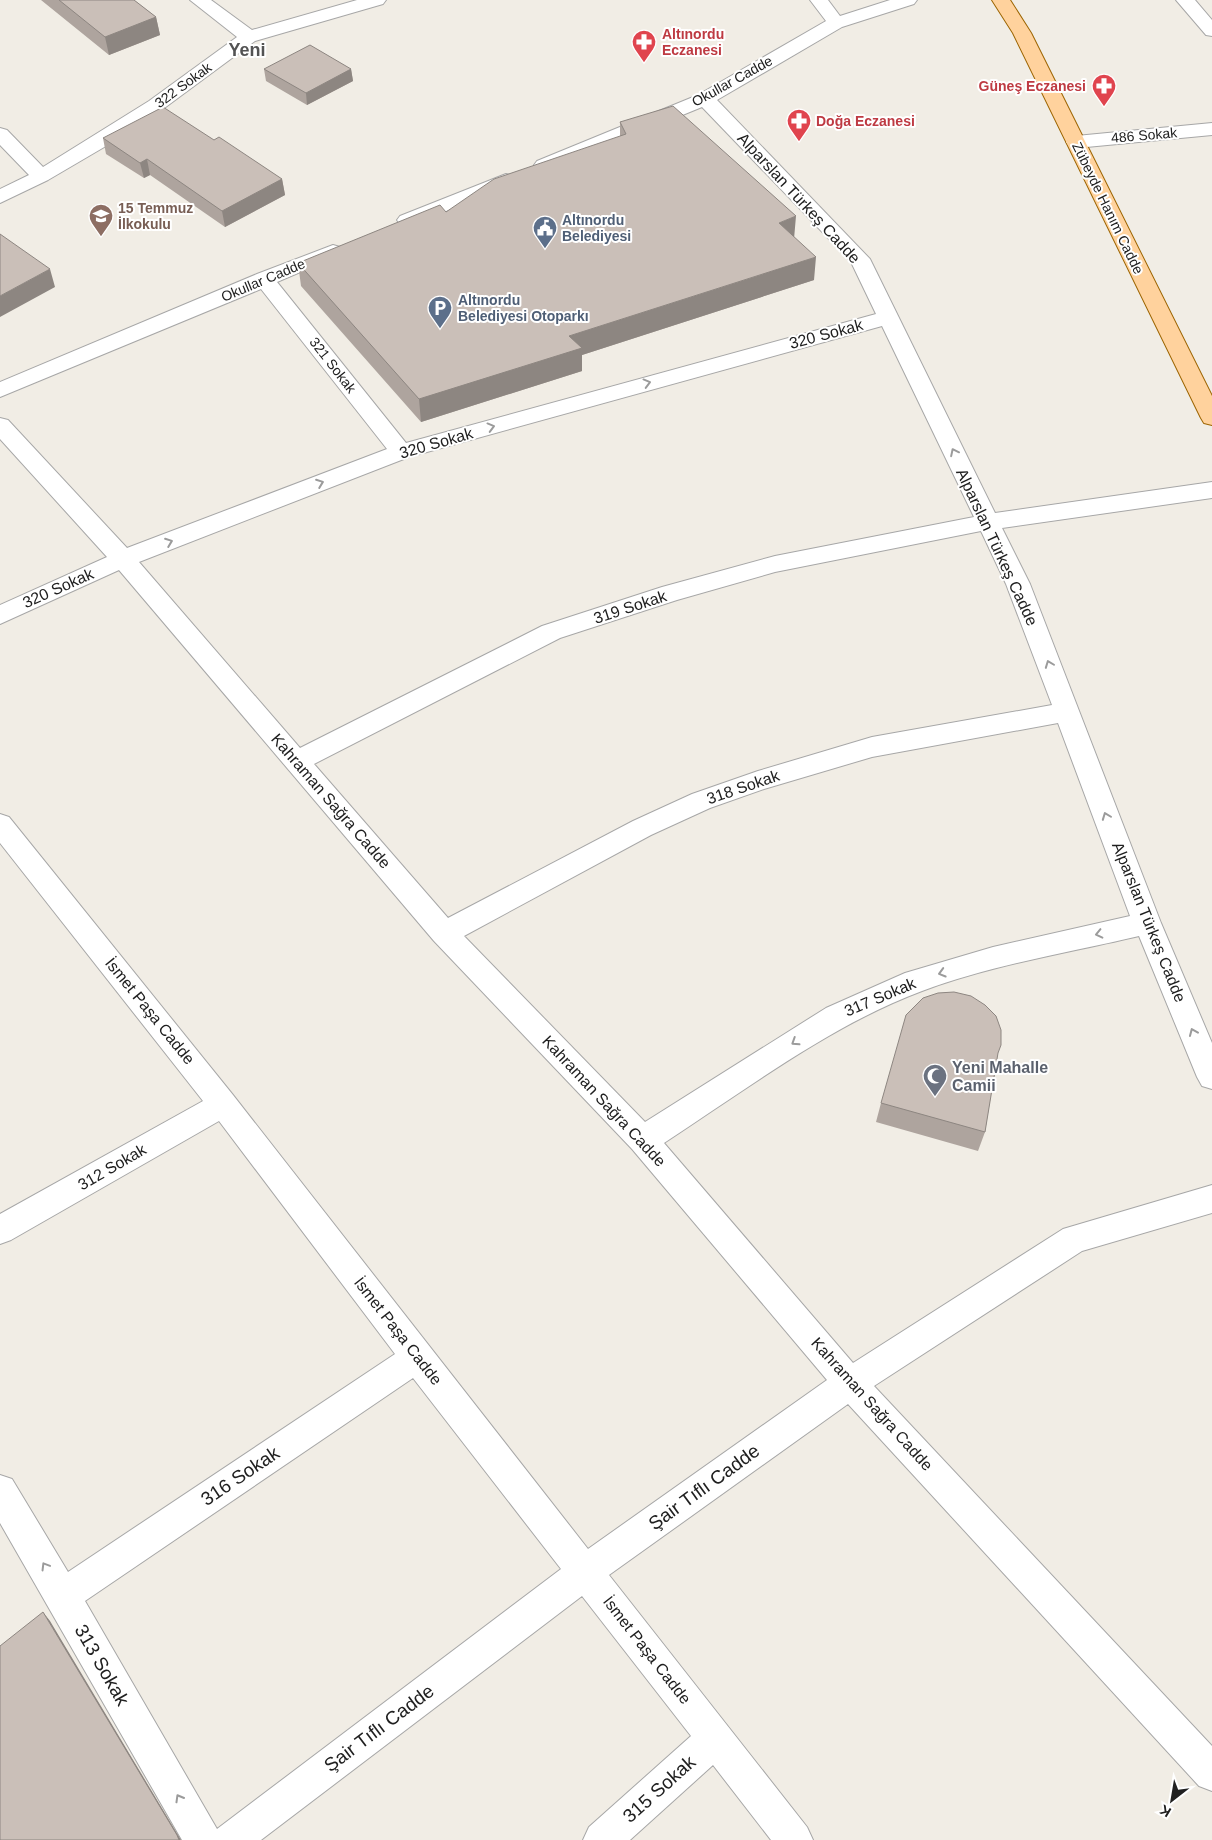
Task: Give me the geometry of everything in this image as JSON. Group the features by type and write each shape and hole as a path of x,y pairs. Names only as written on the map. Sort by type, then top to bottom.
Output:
{"main road":[{"name":"Zübeyde Hanım Cadde","path":"1001,0 1022,33 1212,418"}],"street":[{"path":"199,0 249,37"},
{"name":"322 Sokak","path":"0,197 41,176 156,105 249,37 377,0"},
{"path":"820,0 836,22"},
{"name":"Okullar Cadde","path":"708,101 526,172 396,230 708,101 836,22 908,0"},
{"path":"1186,0 1211,27"},
{"name":"Alparslan Türkeş Cadde","path":"708,101 860,259 1018,584 1147,923 1212,1077"},
{"name":"486 Sokak","path":"1076,142 1212,128"},
{"path":"0,134 41,176"},
{"path":"0,404 267,283 350,249"},
{"name":"Okullar Cadde","path":"0,390 267,283"},
{"name":"321 Sokak","path":"267,283 401,452"},
{"name":"320 Sokak","path":"0,615 123,559 401,452 888,317"},
{"name":"Kahraman Sağra Cadde","path":"0,424 123,559 444,933 644,1140 850,1383 1212,1773"},
{"name":"319 Sokak","path":"297,761 552,632 671,593 774,564 988,522 1212,490"},
{"name":"318 Sokak","path":"444,933 642,828 701,802 750,784 872,747 1067,712"},
{"name":"İsmet Paşa Cadde","path":"0,824 224,1104 417,1357 586,1571 794,1840"},
{"name":"317 Sokak","path":"644,1140 836,1016 915,981 993,958 1147,923"},
{"name":"312 Sokak","path":"0,1230 224,1104"},
{"name":"Şair Tıflı Cadde","path":"232,1840 586,1571 850,1383 1074,1239 1212,1198"},
{"name":"316 Sokak","path":"63,1596 417,1357"},
{"name":"313 Sokak","path":"0,1491 63,1596 203,1840"},
{"name":"315 Sokak","path":"602,1840 716,1738"}],"building":[{"path":"59,0 134,0 156,17 105,37"},
{"path":"310,45 351,69 306,93 264,69"},
{"path":"673,106 796,216 779,223 816,257 569,336 582,348 419,399 298,263 440,205 446,212 494,179 626,134 620,122"},
{"path":"163,107 214,140 219,137 282,179 222,211 147,159 140,163 103,138"},
{"path":"0,234 50,269 0,296"},
{"name":"Yeni Mahalle Camii","path":"954,992 971,996 985,1005 996,1016 1001,1030 1001,1045 998,1053 985,1132 881,1103 906,1015 923,998 938,993"},
{"path":"43,1612 179,1840 0,1840 0,1646"}],"place":[{"name":"Altınordu Eczanesi","path":"644,63"},
{"name":"Güneş Eczanesi","path":"1104,107"},
{"name":"Doğa Eczanesi","path":"799,142"},
{"name":"15 Temmuz İlkokulu","path":"101,237"},
{"name":"Altınordu Belediyesi","path":"545,249"},
{"name":"Altınordu Belediyesi Otoparkı","path":"440,329"},
{"name":"Yeni Mahalle Camii","path":"935,1097"}],"district":[{"name":"Yeni","path":"247,50"}]}
